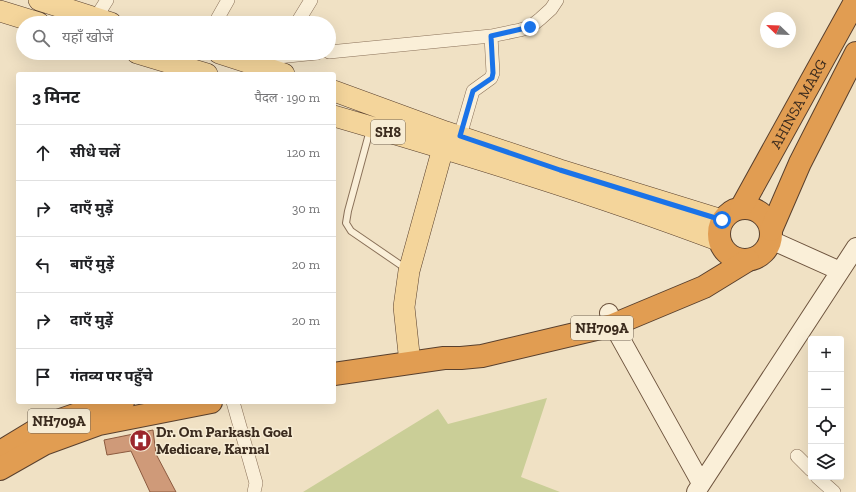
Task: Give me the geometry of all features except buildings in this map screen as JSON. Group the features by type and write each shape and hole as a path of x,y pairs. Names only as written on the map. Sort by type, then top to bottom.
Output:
{"highway":[{"name":"AHINSA MARG","path":"741,208 856,0"},
{"name":"AHINSA MARG","path":"771,235 800,163 856,53"},
{"path":"741,208 751,208 761,212 767,220 771,235"},
{"name":"NH709A","path":"336,374 444,358 482,356 611,319 704,287 730,244 733,210 741,208"},
{"name":"NH709A","path":"730,244 758,256 766,250 771,235"},
{"name":"NH709A","path":"0,452 43,426 98,407 113,404"},
{"name":"NH709A","path":"0,469 44,444 99,424 201,404"}],"main road":[{"path":"39,0 88,16"},
{"path":"0,11 16,16"},
{"path":"151,60 169,69 192,72"},
{"path":"252,60 276,65"},
{"name":"SH8","path":"336,91 446,132 451,142"},
{"name":"SH8","path":"336,117 371,127 451,142 519,164 730,244"},
{"path":"410,363 404,307 409,271 451,142"}],"street":[{"path":"104,16 107,0"},
{"path":"219,16 228,0"},
{"path":"301,16 311,0"},
{"path":"336,51 491,36 530,27 551,9 557,0"},
{"path":"451,142 473,91 492,78 491,36"},
{"path":"276,65 293,60"},
{"path":"771,235 840,271"},
{"path":"611,319 699,488 855,249"},
{"path":"233,404 256,483 254,492"},
{"path":"797,456 808,467"},
{"path":"820,480 834,492"}],"lane":[{"path":"371,127 346,223 352,231 409,271"}],"green space":[{"path":"547,398 521,477 560,492 303,492 438,409 448,424"}],"place":[{"name":"Dr. Om Parkash Goel Medicare, Karnal","path":"141,441"}],"route":[{"path":"530,27 491,36 492,78 473,91 460,136 560,170 722,220"}]}
